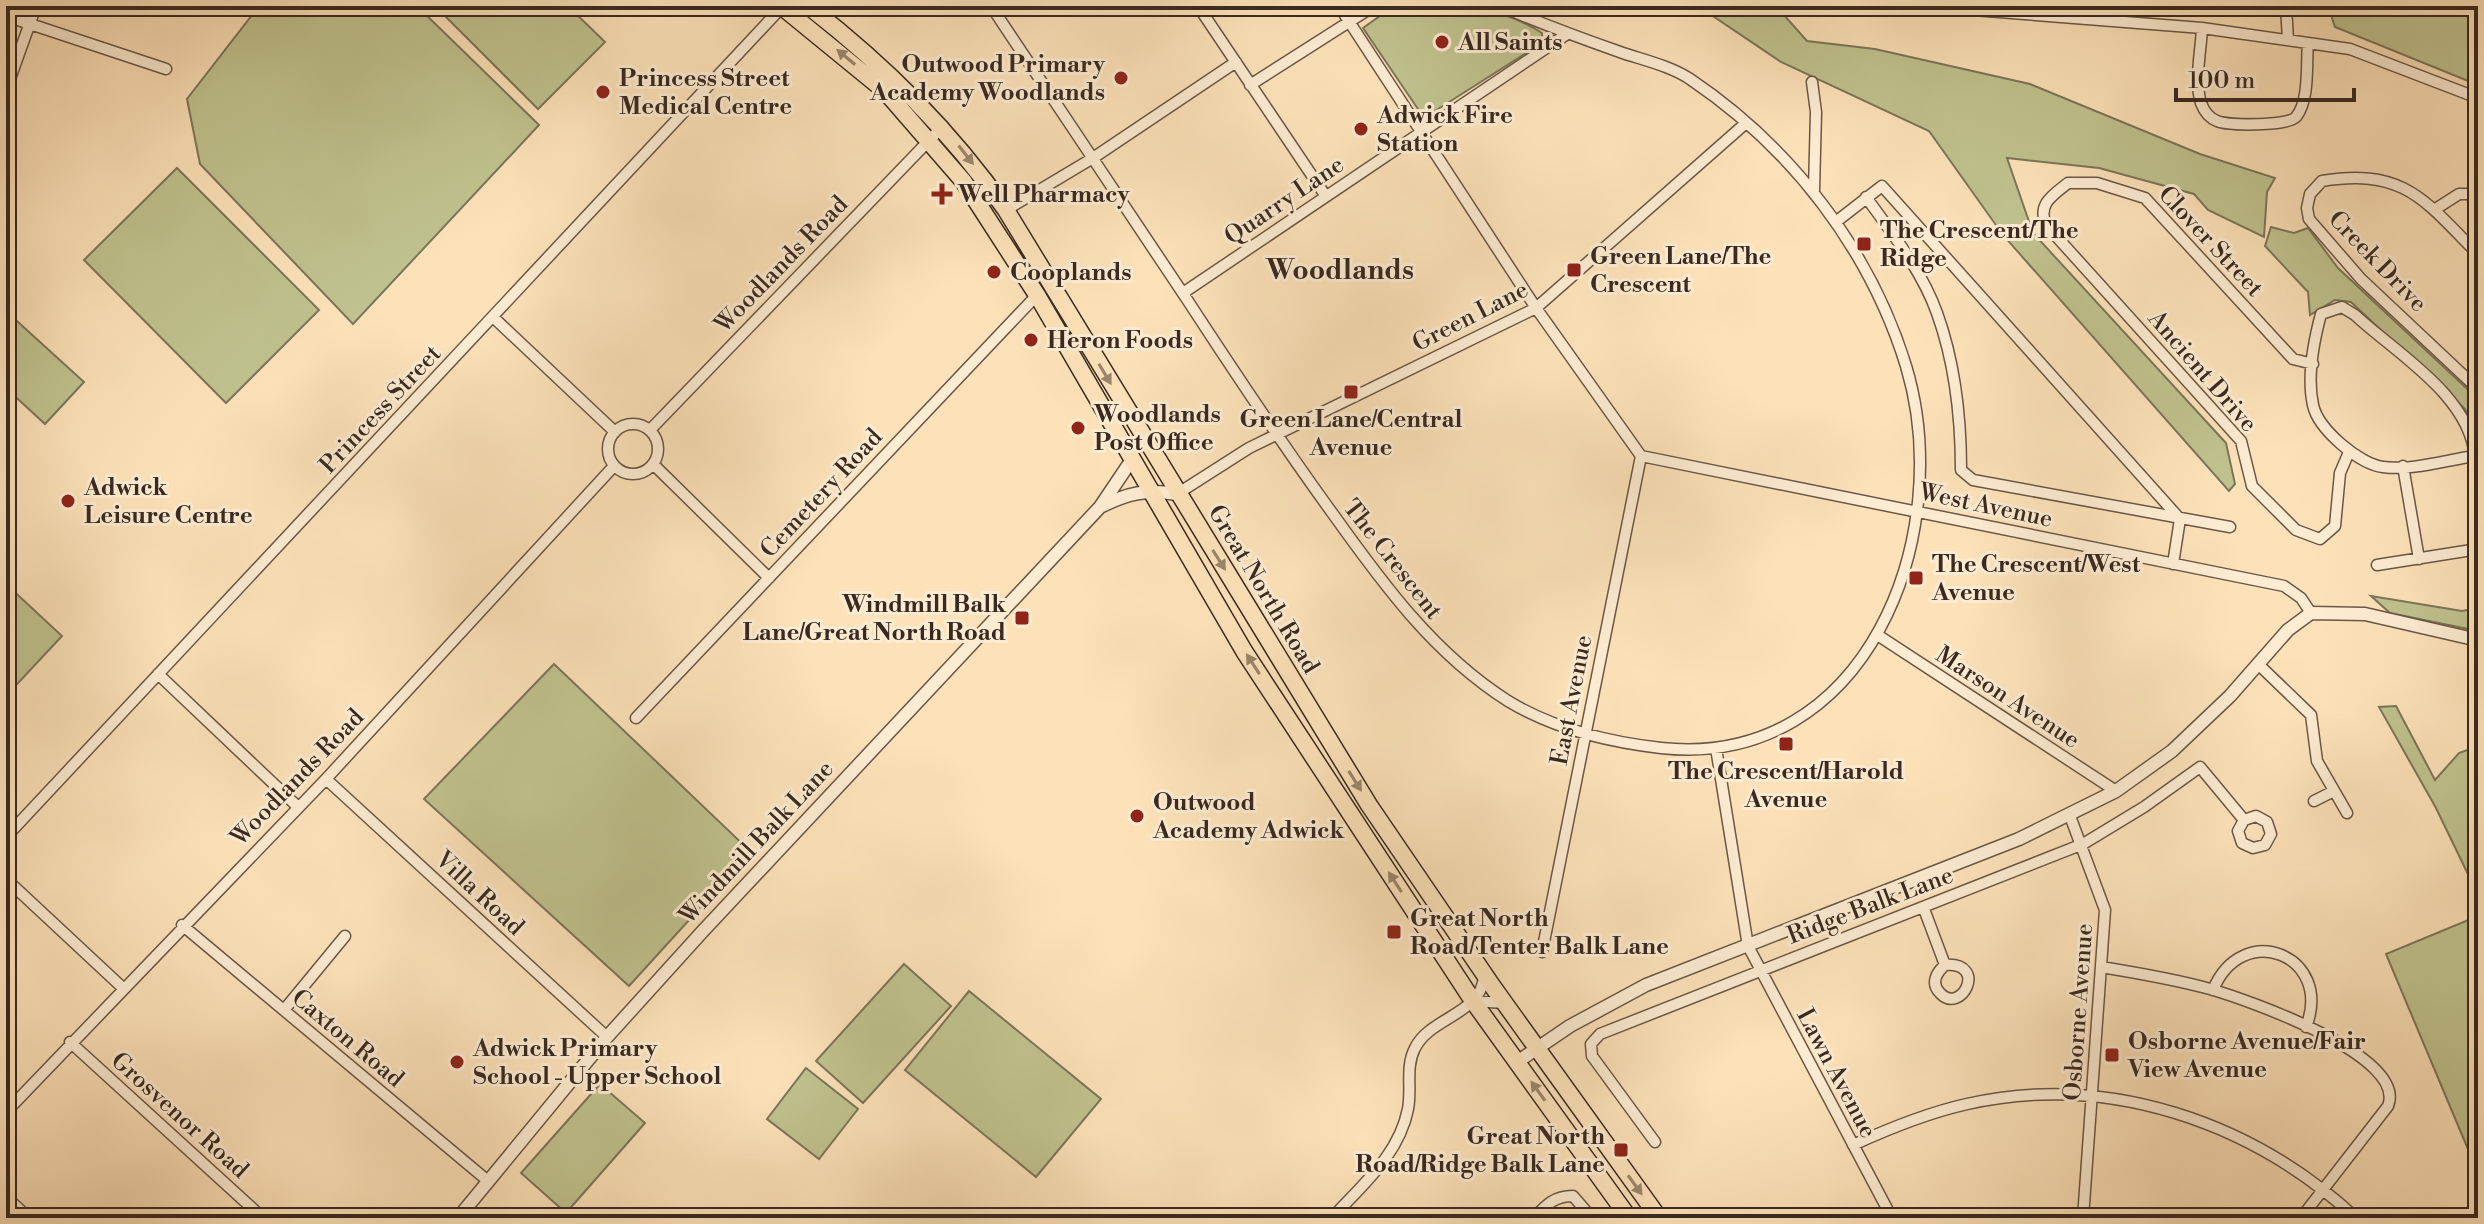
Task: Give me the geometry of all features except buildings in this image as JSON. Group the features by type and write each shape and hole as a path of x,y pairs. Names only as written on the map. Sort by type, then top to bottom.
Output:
{"highway":[{"name":"Great North Road","path":"781,6 862,70 929,137 964,182 1037,295 1244,651 1473,1001 1629,1218"},
{"name":"Great North Road","path":"808,6 873,58 943,126 1006,210 1369,805 1504,1003 1659,1218"}],"street":[{"path":"6,90 36,6"},
{"name":"Princess Street","path":"6,837 781,6"},
{"name":"The Crescent","path":"991,6 1276,435 1390,594 1433,641 1508,701 1544,720 1586,734 1628,744 1677,749 1716,748 1752,740 1809,713 1851,674 1879,636 1895,597 1915,511 1919,467 1915,414 1907,368 1884,309 1837,221 1814,190 1746,123 1686,75 1567,34 1500,6"},
{"path":"1198,6 1325,195"},
{"path":"1339,6 1536,308 1641,456"},
{"path":"1250,85 1374,6"},
{"path":"1922,6 2202,28 2350,49 2478,98"},
{"path":"2286,6 2288,40"},
{"path":"6,16 166,69"},
{"path":"2202,28 2198,83 2201,103 2207,115 2219,122 2287,124 2296,117 2303,104 2308,43"},
{"name":"Quarry Lane","path":"1183,293 1420,130 1567,34"},
{"path":"1006,210 1093,158 1236,62"},
{"path":"1812,82 1816,112 1814,190"},
{"name":"Green Lane","path":"1177,494 1276,435 1536,308 1746,123"},
{"name":"Woodlands Road","path":"650,430 929,137 943,126"},
{"name":"Creek Drive","path":"2434,210 2408,188 2374,177 2322,181 2310,194 2307,208 2309,219 2361,279 2478,389"},
{"name":"Clover Street","path":"2046,225 2042,215 2045,202 2068,183 2097,183 2145,198 2293,359 2313,364"},
{"path":"1837,221 1882,186 2180,519"},
{"path":"2478,194 2459,194 2434,210 2478,254"},
{"path":"1866,197 1902,247 1936,311 1961,427 1961,470 1973,480 2230,527"},
{"name":"Ancient Drive","path":"2046,225 2241,441 2252,486 2296,530 2320,539 2335,526 2340,473 2349,452"},
{"name":"Cemetery Road","path":"636,718 1037,295"},
{"path":"2342,307 2459,411 2469,428 2476,456 2384,467 2368,463 2349,452 2318,417 2312,404 2313,364 2321,314 2342,307"},
{"path":"493,317 615,432"},
{"path":"634,423 650,430 658,444 653,464 633,474 614,466 608,452 615,432 634,423"},
{"name":"West Avenue","path":"1641,456 2284,586 2301,598 2311,613"},
{"name":"East Avenue","path":"1542,952 1641,456"},
{"name":"Windmill Balk Lane","path":"458,1218 607,1037 1100,507 1131,461"},
{"path":"653,464 769,578"},
{"name":"Woodlands Road","path":"6,1112 182,925 326,779 614,466"},
{"path":"2403,466 2419,559"},
{"path":"1148,490 1177,494"},
{"name":"Windmill Balk Lane","path":"1100,507 1127,494 1148,490"},
{"path":"2173,564 2180,519"},
{"path":"2377,565 2478,549"},
{"path":"2311,613 2365,614 2478,640"},
{"name":"Ridge Balk Lane","path":"1517,1062 1621,997 2019,839 2116,791 2172,751 2288,630 2311,613"},
{"name":"Marson Avenue","path":"1879,636 2116,791"},
{"path":"2258,664 2311,715 2315,754 2347,813"},
{"path":"158,674 297,806"},
{"name":"Lawn Avenue","path":"1716,748 1748,946 1892,1218"},
{"name":"Ridge Balk Lane","path":"1655,1142 1592,1056 1591,1044 1600,1034 2083,844 2144,807 2200,767 2244,820"},
{"name":"Villa Road","path":"326,779 607,1037"},
{"path":"2314,801 2334,791"},
{"name":"Osborne Avenue","path":"2070,816 2083,844 2105,910 2083,1218"},
{"path":"6,879 124,989"},
{"path":"1924,909 1945,965"},
{"name":"Caxton Road","path":"182,925 488,1181"},
{"path":"284,1010 345,936"},
{"path":"2213,990 2229,963 2243,955 2274,952 2288,958 2309,981 2312,1012 2306,1027"},
{"path":"2101,967 2213,990 2306,1027 2375,1066 2385,1078 2391,1097 2388,1106 2301,1218"},
{"path":"1332,1218 1396,1144 1406,1118 1410,1066 1415,1047 1425,1035 1473,1001 1483,986 1484,974"},
{"path":"1473,1001 1504,1003"},
{"name":"Grosvenor Road","path":"70,1042 263,1218"},
{"path":"1853,1145 1909,1120 1969,1103 2030,1095 2092,1096 2155,1106 2215,1125 2272,1153 2324,1189 2356,1218"},
{"path":"1534,1218 1548,1203 1560,1196 1573,1196 1592,1218"},
{"path":"6,1197 29,1218"}],"green space":[{"path":"259,6 417,6 539,125 353,324 200,164 187,99"},
{"path":"435,6 568,6 605,42 538,109"},
{"path":"1394,6 1452,6 1489,11 1542,33 1542,43 1424,118 1363,28"},
{"path":"1698,6 1776,6 1807,41 1875,49 2030,84 2200,154 2275,178 2267,192 2264,237 2208,210 2194,194 2099,168 2007,158 2033,233 2226,443 2235,484 2229,491 2003,235 1929,131 1781,62"},
{"path":"2328,6 2478,6 2478,85 2335,27"},
{"path":"177,168 319,310 226,403 84,260"},
{"path":"2271,227 2294,233 2308,228 2338,268 2478,399 2478,436 2465,409 2351,302 2335,300 2310,315 2308,292 2265,246"},
{"path":"7,312 84,382 45,424 6,388"},
{"path":"6,584 62,636 6,696"},
{"path":"2371,596 2462,611 2478,608 2478,631 2390,613"},
{"path":"554,664 751,852 629,986 424,799"},
{"path":"2396,706 2435,780 2459,753 2478,746 2478,895 2436,808 2379,707"},
{"path":"2478,916 2478,1173 2386,954"},
{"path":"904,964 951,1006 863,1103 816,1061"},
{"path":"969,991 1101,1099 1036,1177 905,1070"},
{"path":"806,1068 858,1109 819,1159 767,1119"},
{"path":"600,1084 645,1123 566,1213 521,1173"}],"place":[{"name":"All Saints","path":"1442,42"},
{"name":"Outwood Primary Academy Woodlands","path":"1121,78"},
{"name":"Princess Street Medical Centre","path":"603,92"},
{"name":"Adwick Fire Station","path":"1361,129"},
{"name":"Well Pharmacy","path":"942,194"},
{"name":"The Crescent/The Ridge","path":"1864,244"},
{"name":"Green Lane/The Crescent","path":"1574,270"},
{"name":"Cooplands","path":"994,272"},
{"name":"Heron Foods","path":"1031,340"},
{"name":"Green Lane/Central Avenue","path":"1351,392"},
{"name":"Woodlands Post Office","path":"1078,428"},
{"name":"Adwick Leisure Centre","path":"68,501"},
{"name":"The Crescent/West Avenue","path":"1916,578"},
{"name":"Windmill Balk Lane/Great North Road","path":"1022,618"},
{"name":"The Crescent/Harold Avenue","path":"1786,744"},
{"name":"Outwood Academy Adwick","path":"1137,816"},
{"name":"Great North Road/Tenter Balk Lane","path":"1394,932"},
{"name":"Osborne Avenue/Fair View Avenue","path":"2112,1055"},
{"name":"Adwick Primary School - Upper School","path":"457,1062"},
{"name":"Great North Road/Ridge Balk Lane","path":"1621,1150"}],"district":[{"name":"Woodlands","path":"1340,269"}]}
